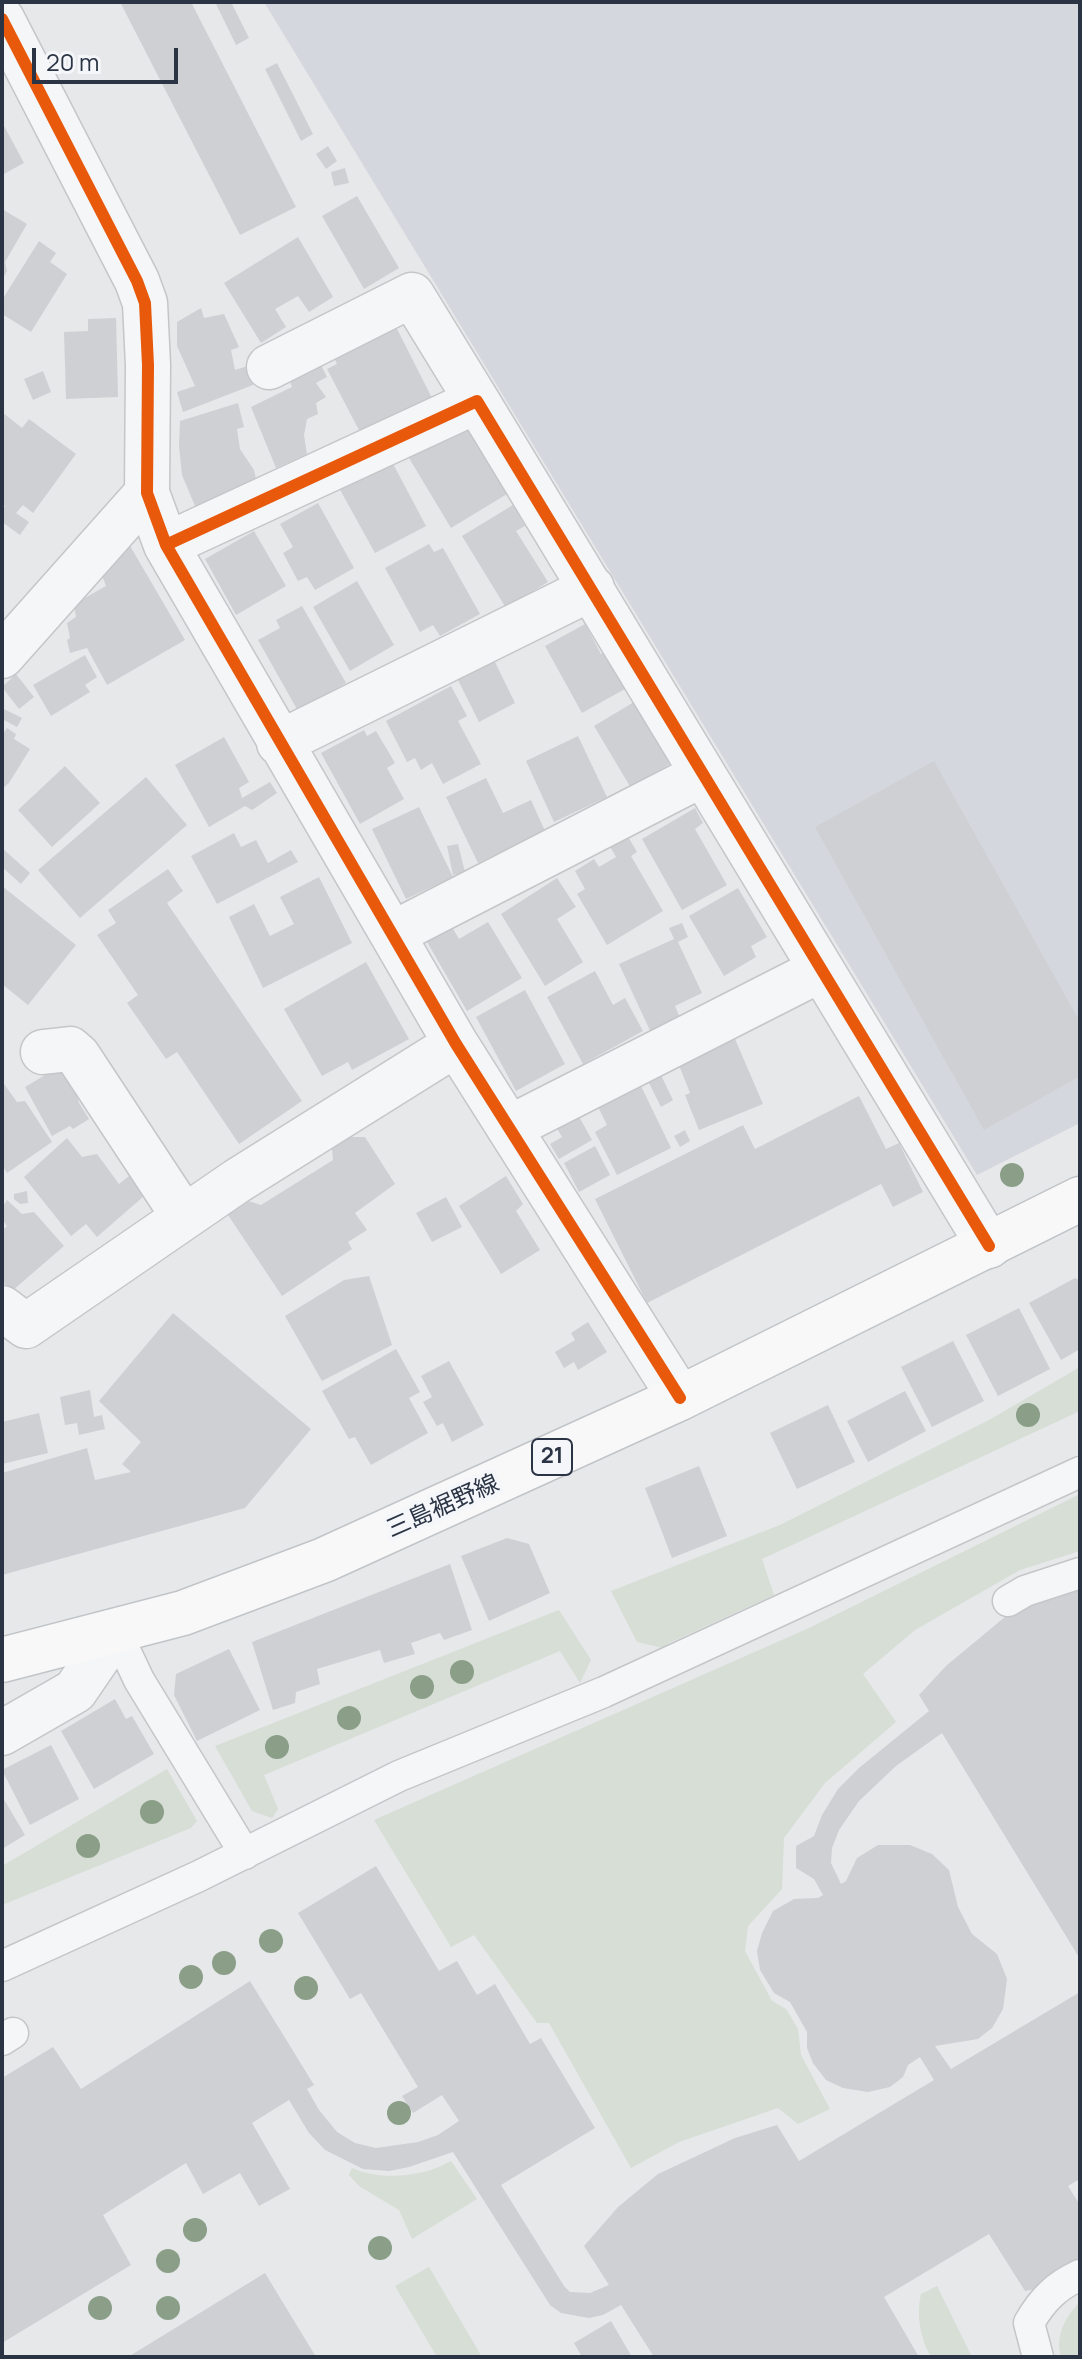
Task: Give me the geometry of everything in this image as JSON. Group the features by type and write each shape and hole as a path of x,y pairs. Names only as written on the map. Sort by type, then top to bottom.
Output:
{"main road":[{"name":"三島裾野線","path":"2,1660 183,1613 324,1560 680,1398 1080,1199"}],"street":[{"path":"2,19 137,281 145,303 147,493 166,545 456,1044 680,1398"},
{"path":"269,367 412,295 989,1246"},
{"path":"166,545 477,401"},
{"path":"2,656 147,493"},
{"path":"279,743 592,588"},
{"path":"394,933 703,774"},
{"path":"509,1128 820,970"},
{"path":"2,1308 26,1326 331,1120 456,1044"},
{"path":"43,1052 70,1049 78,1056 184,1217"},
{"path":"2,1733 75,1691 116,1631"}],"lane":[{"path":"2,1966 245,1854 399,1776 604,1692 1080,1472"},
{"path":"1008,1601 1025,1591 1080,1573"},
{"path":"116,1631 139,1680 245,1854"},
{"path":"1038,2357 1029,2323 1043,2300 1065,2282 1080,2275"}],"shaded area":[{"path":"264,2 1080,2 1080,1123 977,1175"},
{"path":"1080,1367 1080,1411 762,1559 774,1595 663,1648 637,1642 611,1591 780,1525 989,1420"},
{"path":"1080,1494 1080,1551 1020,1570 915,1630 863,1674 896,1722 825,1783 784,1838 782,1889 748,1926 745,1951 772,2001 786,2009 798,2029 801,2055 830,2109 798,2124 778,2108 679,2142 631,2168 549,2023 537,2023 474,1935 451,1947 374,1820 809,1628"},
{"path":"559,1610 591,1660 580,1683 560,1651 264,1775 278,1809 272,1818 252,1811 215,1746"},
{"path":"167,1769 197,1821 191,1828 2,1905 2,1866"},
{"path":"451,2161 477,2199 412,2239 399,2210 359,2186 349,2175 352,2168 376,2175 416,2174"},
{"path":"429,2267 482,2357 437,2357 395,2286"},
{"path":"937,2286 972,2357 931,2357 927,2350 920,2326 921,2294"},
{"path":"1080,2302 1080,2357 1061,2357 1059,2342 1063,2327"}],"building":[{"path":"120,2 191,2 296,207 240,235"},
{"path":"215,2 231,2 249,38 236,45"},
{"path":"277,63 313,134 301,141 265,69"},
{"path":"2,122 24,163 2,175"},
{"path":"328,146 337,161 326,169 316,154"},
{"path":"345,168 349,183 334,186 331,172"},
{"path":"357,196 399,268 364,289 322,216"},
{"path":"2,209 27,224 5,262 7,271 2,280"},
{"path":"298,237 333,297 309,312 298,296 275,309 286,327 261,343 224,283"},
{"path":"39,241 56,253 50,262 67,274 31,332 2,314 2,300"},
{"path":"201,308 204,318 224,314 239,347 231,350 235,370 248,366 253,385 183,412 177,392 195,386 177,346 177,322"},
{"path":"116,318 118,397 66,399 64,332 88,331 88,319"},
{"path":"392,319 432,398 361,434 327,369 337,364 331,351"},
{"path":"317,357 327,377 316,383 326,397 316,403 318,414 307,419 304,435 307,454 276,468 251,407 292,387 287,373"},
{"path":"43,371 51,392 33,400 24,379"},
{"path":"238,403 244,427 237,429 240,449 254,470 257,484 198,513 182,475 180,421"},
{"path":"2,412 22,428 29,419 76,454 33,513 23,505 16,513 29,522 20,535 2,522 5,506 2,503"},
{"path":"470,421 512,491 451,528 409,458"},
{"path":"391,460 426,526 375,553 339,488"},
{"path":"318,503 354,568 315,590 307,577 298,581 283,553 293,547 280,524"},
{"path":"513,505 525,526 516,531 548,582 506,608 462,536"},
{"path":"254,531 286,586 236,615 205,559"},
{"path":"126,539 185,640 107,685 87,648 70,653 67,623 76,617 74,604 106,586 99,567"},
{"path":"429,544 434,552 443,548 480,614 440,636 433,625 420,632 385,568"},
{"path":"357,581 394,645 350,671 313,607"},
{"path":"302,606 346,683 298,711 258,640 280,628 276,620"},
{"path":"585,624 601,654 611,648 632,685 582,713 545,646"},
{"path":"85,655 97,677 85,685 90,692 51,716 33,685"},
{"path":"494,660 515,703 479,722 457,678"},
{"path":"16,674 34,697 19,709 2,687"},
{"path":"451,686 467,716 458,721 481,764 443,784 432,763 421,770 415,758 407,762 386,721"},
{"path":"639,699 676,760 631,788 594,726"},
{"path":"4,709 22,718 17,727 2,719"},
{"path":"7,728 16,734 14,739 30,749 2,789 2,735"},
{"path":"364,730 367,736 376,731 395,763 387,768 404,799 360,824 321,753"},
{"path":"578,736 607,797 554,822 526,761"},
{"path":"224,737 249,782 239,788 242,798 270,782 277,793 252,810 245,806 209,827 175,765"},
{"path":"934,761 1080,1022 1080,1076 984,1130 815,827"},
{"path":"65,766 100,803 52,847 18,810"},
{"path":"146,777 187,825 80,918 38,870"},
{"path":"486,778 503,813 531,800 545,831 478,863 446,797"},
{"path":"419,807 453,877 406,899 372,829"},
{"path":"695,808 703,823 695,829 727,885 682,910 642,839"},
{"path":"234,833 241,847 256,840 268,863 291,850 298,862 217,904 191,856"},
{"path":"627,835 637,852 631,856 663,911 607,945 577,894 585,889 575,871 594,859 599,867 616,857 609,845"},
{"path":"458,844 465,872 453,875 447,846"},
{"path":"2,848 30,873 21,884 2,867"},
{"path":"168,869 183,891 167,903 302,1101 239,1144 177,1052 166,1059 127,1003 138,995 97,935 116,923 108,910"},
{"path":"319,877 352,943 263,988 229,917 254,904 270,936 294,924 280,897"},
{"path":"557,878 576,907 557,919 583,962 545,986 501,914"},
{"path":"2,886 76,945 28,1005 2,984"},
{"path":"738,888 767,937 751,946 756,957 724,976 689,916"},
{"path":"488,922 522,978 467,1011 427,942 452,927 459,939"},
{"path":"682,923 688,937 678,942 702,993 675,1006 683,1025 654,1039 619,964 674,939 669,928"},
{"path":"366,962 409,1039 352,1070 348,1062 322,1076 284,1009"},
{"path":"595,971 613,1005 625,998 643,1031 583,1064 547,997"},
{"path":"525,990 565,1064 516,1091 476,1017"},
{"path":"732,1032 763,1104 699,1130 685,1095 690,1093 679,1065"},
{"path":"57,1068 59,1073 64,1071 75,1088 79,1103 89,1119 73,1129 70,1126 52,1136 25,1087"},
{"path":"660,1073 673,1100 661,1107 647,1079"},
{"path":"2,1081 17,1102 25,1101 52,1142 7,1173 2,1165"},
{"path":"640,1084 671,1148 617,1175 595,1132 607,1125 597,1105"},
{"path":"859,1096 886,1149 899,1143 923,1192 893,1207 881,1184 647,1303 595,1199 743,1125 755,1149"},
{"path":"577,1113 592,1140 559,1159 550,1144 562,1137 555,1125"},
{"path":"685,1130 690,1141 680,1147 674,1136"},
{"path":"351,1137 365,1137 395,1184 355,1213 367,1230 348,1242 352,1249 282,1296 224,1209 242,1199 261,1205 333,1160 332,1148"},
{"path":"67,1138 82,1157 97,1154 119,1184 129,1176 144,1196 97,1237 86,1224 71,1236 24,1177"},
{"path":"595,1146 610,1175 579,1192 564,1163"},
{"path":"506,1176 523,1204 516,1211 540,1250 501,1274 459,1206"},
{"path":"27,1191 28,1203 20,1204 14,1199 14,1194"},
{"path":"446,1197 462,1227 432,1242 416,1213"},
{"path":"7,1200 22,1214 34,1212 64,1246 12,1291 2,1281 2,1231 7,1226 2,1219 2,1208"},
{"path":"369,1276 392,1345 322,1381 285,1316 344,1280"},
{"path":"1075,1278 1080,1281 1080,1349 1061,1360 1029,1303"},
{"path":"1019,1308 1050,1369 998,1396 966,1335"},
{"path":"173,1313 311,1429 245,1508 2,1575 2,1473 87,1448 95,1480 131,1472 122,1464 141,1442 99,1401"},
{"path":"588,1322 607,1352 578,1370 574,1362 564,1368 555,1352 575,1340 571,1333"},
{"path":"953,1341 984,1401 932,1427 901,1367"},
{"path":"396,1349 420,1392 409,1398 428,1433 371,1465 355,1437 349,1439 322,1391"},
{"path":"449,1361 484,1425 452,1442 443,1423 437,1426 423,1402 432,1397 421,1376"},
{"path":"90,1390 94,1417 102,1415 105,1429 79,1435 77,1423 65,1425 60,1397"},
{"path":"905,1391 926,1431 868,1462 847,1421"},
{"path":"828,1405 855,1462 797,1489 770,1433"},
{"path":"39,1413 48,1453 2,1464 2,1422"},
{"path":"699,1466 727,1536 672,1558 645,1488"},
{"path":"507,1538 529,1544 550,1593 489,1621 461,1556"},
{"path":"450,1564 472,1630 444,1640 440,1633 411,1643 415,1654 384,1663 380,1650 317,1669 320,1684 296,1692 295,1703 273,1710 252,1642"},
{"path":"1080,1587 1080,1959 942,1733 896,1766 859,1801 839,1830 832,1848 831,1863 841,1884 846,1881 857,1858 878,1845 910,1845 932,1854 949,1870 958,1907 972,1934 997,1954 1007,1979 1003,2009 992,2028 978,2039 935,2046 951,2069 1080,1992 1080,2179 1068,2186 1080,2205 1080,2268 1041,2288 1025,2291 989,2234 884,2297 919,2357 654,2357 621,2305 603,2315 589,2318 561,2313 550,2305 453,2152 389,2171 363,2169 325,2150 309,2133 289,2100 252,2123 290,2189 259,2206 240,2173 203,2194 186,2163 103,2215 131,2265 2,2343 2,2078 53,2047 81,2089 250,1981 314,2085 307,2089 319,2110 337,2132 355,2143 376,2148 418,2142 438,2135 459,2121 442,2095 413,2113 402,2096 418,2087 361,1993 350,1999 298,1913 376,1866 439,1971 457,1961 477,1995 495,1984 530,2044 541,2038 595,2128 501,2185 570,2292 590,2293 609,2285 584,2246 618,2207 658,2174 735,2138 777,2125 799,2161 934,2080 920,2057 908,2065 903,2077 890,2087 868,2092 843,2088 826,2080 813,2063 807,2048 807,2032 790,2002 774,1993 760,1970 757,1951 762,1933 773,1911 794,1899 823,1895 814,1879 796,1868 796,1846 814,1836 822,1815 838,1789 929,1711 919,1695 947,1665 1005,1617 1042,1598"},
{"path":"229,1649 260,1710 197,1741 174,1695 176,1674"},
{"path":"115,1699 126,1719 132,1716 154,1754 94,1789 61,1731"},
{"path":"51,1745 79,1799 30,1825 2,1770"},
{"path":"2,1796 25,1835 2,1849"},
{"path":"265,2273 316,2357 128,2357"},
{"path":"611,2321 632,2357 582,2357 574,2343"}],"cycle path":[{"path":"2,19 137,281 145,303 147,493 166,545 456,1044 680,1398"},
{"path":"166,545 477,401 989,1246"}]}
